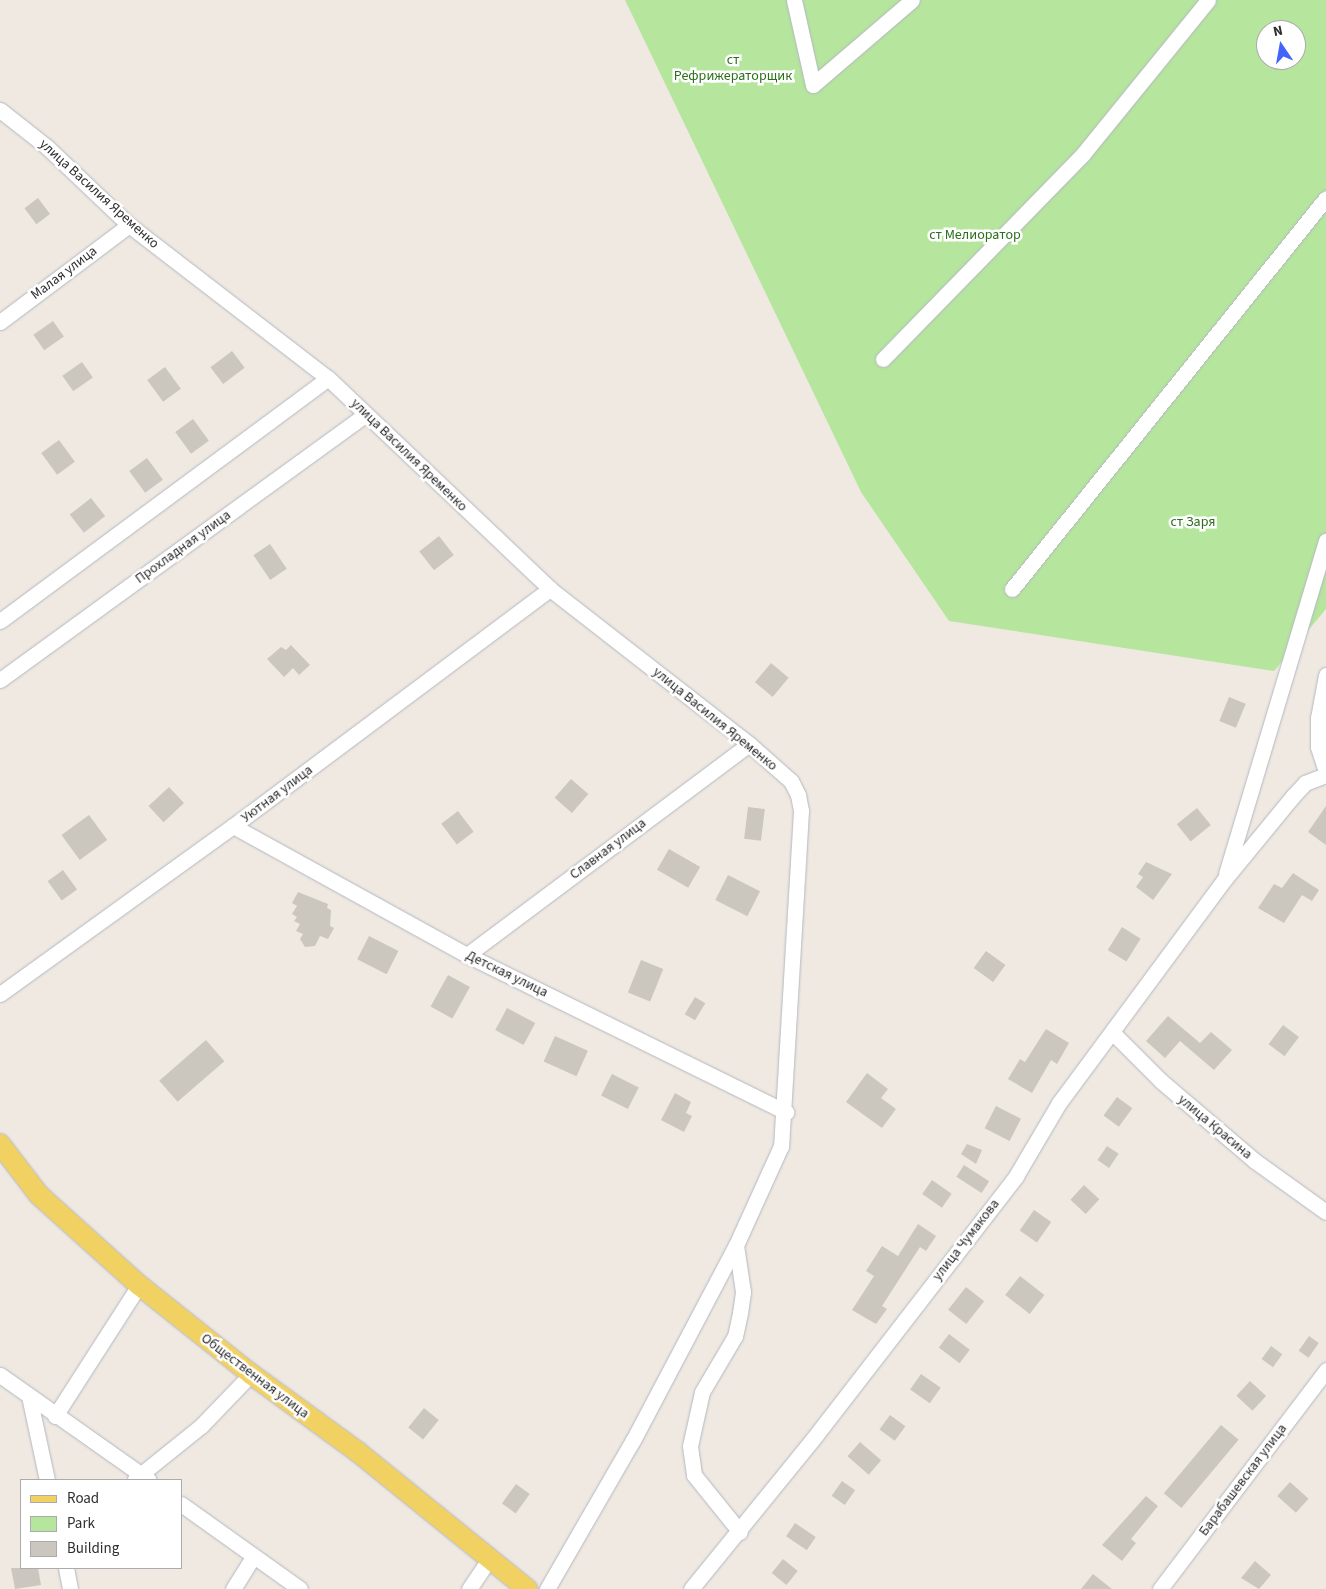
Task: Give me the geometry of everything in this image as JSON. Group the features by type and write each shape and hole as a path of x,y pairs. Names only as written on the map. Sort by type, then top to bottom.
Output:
{"main road":[{"name":"Общественная улица","path":"0,1144 39,1195 139,1285 251,1374 358,1452 488,1561 527,1589"}],"street":[{"path":"794,0 813,85 912,0"},
{"path":"884,359 1083,154 1208,0"},
{"name":"улица Василия Яременко","path":"0,110 47,147 129,225 328,378 550,589 749,744 791,781 801,811 786,1112"},
{"path":"1012,589 1326,198"},
{"name":"Малая улица","path":"0,322 129,225"},
{"path":"0,622 328,378"},
{"name":"Прохладная улица","path":"0,680 366,414"},
{"path":"1224,880 1326,542"},
{"name":"Уютная улица","path":"0,994 233,826 550,589"},
{"path":"1326,675 1318,718 1318,747 1326,771"},
{"name":"Славная улица","path":"467,954 749,744"},
{"name":"улица Чумакова","path":"691,1589 740,1532 1016,1176 1059,1103 1224,880 1299,790 1326,775"},
{"name":"Детская улица","path":"233,826 467,954 786,1112"},
{"name":"улица Красина","path":"1112,1032 1161,1081 1234,1142 1326,1212"},
{"path":"547,1589 633,1440 736,1245 772,1168 786,1112"},
{"path":"736,1245 743,1292 735,1336 702,1392 690,1446 694,1475 740,1532"},
{"path":"55,1416 139,1285"},
{"name":"Барабашевская улица","path":"1160,1589 1326,1370"},
{"path":"0,1375 141,1478 201,1426 251,1374"},
{"path":"29,1396 47,1479"},
{"path":"182,1505 300,1589"},
{"path":"233,1589 254,1556"},
{"path":"469,1589 488,1561"},
{"path":"66,1569 70,1589"}],"green space":[{"name":"ст Мелиоратор","path":"625,0 1326,0 1326,609 1274,671 949,621 861,492"}],"building":[{"path":"38,198 50,214 36,224 24,208"},
{"path":"53,321 64,337 44,350 33,335"},
{"path":"232,351 245,368 223,384 210,367"},
{"path":"82,362 93,378 73,391 62,376"},
{"path":"165,367 181,389 163,402 147,380"},
{"path":"193,419 209,441 191,454 175,432"},
{"path":"59,440 75,462 57,475 41,453"},
{"path":"147,458 163,480 145,493 129,471"},
{"path":"91,498 105,516 84,533 70,515"},
{"path":"439,536 454,555 434,570 419,551"},
{"path":"270,544 287,569 270,580 253,555"},
{"path":"291,645 310,665 299,675 293,668 284,677 267,659 281,647 286,650"},
{"path":"771,663 789,678 773,697 755,682"},
{"path":"1229,697 1246,704 1236,728 1219,721"},
{"path":"571,779 588,794 572,813 555,798"},
{"path":"169,787 184,803 164,822 149,806"},
{"path":"1326,806 1326,845 1308,832"},
{"path":"748,807 765,809 761,841 744,839"},
{"path":"1197,808 1211,825 1191,841 1177,824"},
{"path":"458,811 474,832 457,844 441,824"},
{"path":"89,815 107,840 80,860 61,835"},
{"path":"669,849 700,867 688,888 657,870"},
{"path":"1146,862 1172,874 1153,900 1136,887 1143,877 1138,874"},
{"path":"63,870 77,889 62,901 48,881"},
{"path":"1293,873 1319,890 1312,901 1302,895 1284,923 1258,908 1274,884 1282,888"},
{"path":"728,875 760,891 747,916 715,900"},
{"path":"298,892 328,904 327,908 331,910 330,926 334,928 328,939 320,936 315,946 305,947 300,939 303,934 296,931 300,924 294,921 297,917 292,914 297,906 292,903"},
{"path":"1122,927 1141,939 1126,962 1108,950"},
{"path":"369,936 398,951 387,974 357,959"},
{"path":"986,951 1005,965 993,982 974,968"},
{"path":"641,960 663,969 650,1001 628,992"},
{"path":"448,975 470,987 452,1019 431,1006"},
{"path":"695,997 705,1003 695,1020 685,1014"},
{"path":"507,1008 535,1023 524,1045 495,1030"},
{"path":"1168,1016 1200,1043 1211,1032 1232,1050 1214,1070 1180,1041 1165,1058 1146,1041"},
{"path":"1283,1025 1299,1037 1285,1056 1269,1044"},
{"path":"1046,1029 1069,1043 1057,1064 1051,1060 1032,1093 1008,1079 1020,1059 1025,1062"},
{"path":"555,1036 588,1051 576,1076 544,1062"},
{"path":"206,1040 224,1061 178,1102 159,1081"},
{"path":"867,1073 888,1089 881,1098 896,1109 882,1128 846,1102"},
{"path":"612,1074 639,1088 628,1109 601,1095"},
{"path":"675,1093 691,1102 686,1113 692,1116 684,1132 661,1120"},
{"path":"1117,1097 1132,1108 1119,1127 1103,1116"},
{"path":"996,1106 1021,1119 1010,1141 985,1128"},
{"path":"967,1144 982,1150 976,1164 961,1154"},
{"path":"1107,1146 1119,1154 1109,1168 1097,1160"},
{"path":"964,1165 989,1181 982,1193 956,1177"},
{"path":"932,1180 952,1194 942,1208 922,1194"},
{"path":"1084,1185 1099,1199 1086,1214 1070,1200"},
{"path":"1034,1210 1051,1222 1037,1243 1020,1230"},
{"path":"918,1224 936,1236 926,1251 920,1247 882,1306 887,1309 876,1324 852,1310 874,1276 866,1271 882,1246 898,1256"},
{"path":"1020,1276 1044,1295 1030,1314 1005,1295"},
{"path":"966,1287 984,1301 966,1324 948,1310"},
{"path":"949,1334 970,1350 960,1363 939,1348"},
{"path":"1309,1336 1319,1343 1309,1358 1299,1351"},
{"path":"1271,1346 1282,1354 1273,1367 1262,1359"},
{"path":"921,1374 941,1388 930,1403 910,1390"},
{"path":"1250,1381 1266,1396 1252,1411 1236,1396"},
{"path":"424,1408 439,1420 423,1439 408,1427"},
{"path":"890,1415 905,1426 895,1441 879,1430"},
{"path":"1221,1425 1239,1440 1181,1508 1164,1493"},
{"path":"860,1442 881,1460 869,1475 848,1456"},
{"path":"842,1481 855,1490 845,1505 832,1496"},
{"path":"1290,1482 1309,1499 1296,1513 1277,1496"},
{"path":"516,1484 530,1494 516,1513 502,1503"},
{"path":"1146,1496 1158,1506 1131,1539 1136,1543 1122,1561 1102,1545"},
{"path":"795,1523 816,1537 807,1550 786,1536"},
{"path":"783,1559 798,1571 786,1585 772,1573"},
{"path":"1255,1561 1271,1575 1259,1589 1241,1578"},
{"path":"11,1568 38,1569 41,1585 15,1589"},
{"path":"1093,1574 1112,1589 1081,1589"}],"park label":[{"name":"ст Рефрижераторщик","path":"733,68"},
{"name":"ст Заря","path":"1193,522"}]}
